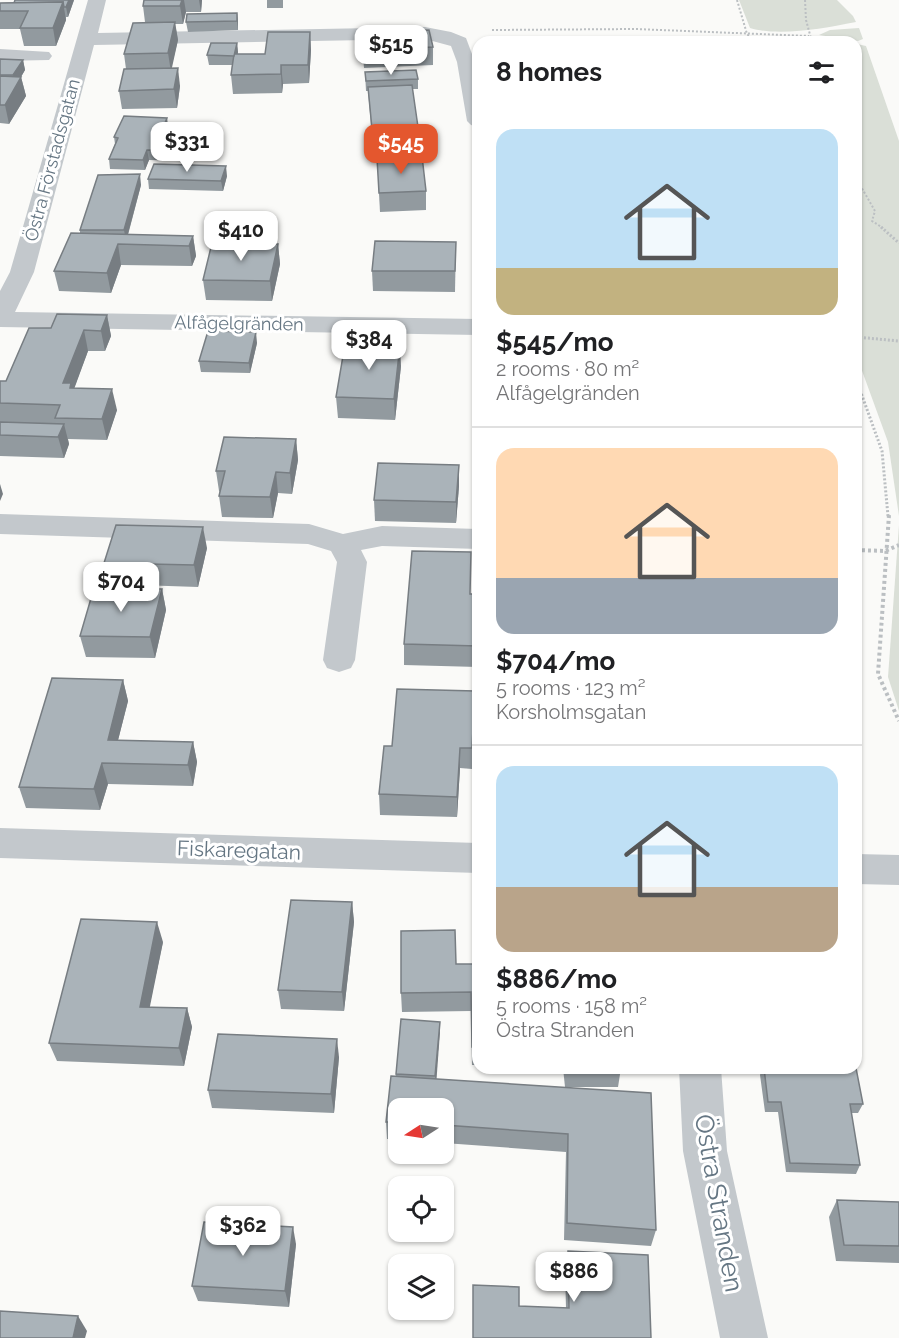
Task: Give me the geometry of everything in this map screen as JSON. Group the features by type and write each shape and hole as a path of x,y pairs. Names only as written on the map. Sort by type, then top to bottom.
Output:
{"street":[{"name":"Östra Förstadsgatan","path":"0,317 22,272 97,0"},
{"path":"85,39 425,33 444,36 459,42 467,62 472,89"},
{"path":"0,55 42,56"},
{"name":"Alfågelgränden","path":"0,317 472,327"},
{"path":"0,524 309,534 343,544 382,536 472,539"},
{"path":"339,660 352,562 343,544"},
{"name":"Fiskaregatan","path":"0,843 472,858"},
{"path":"862,869 899,870"},
{"name":"Östra Stranden","path":"700,1074 705,1151 744,1338"}],"path":[{"path":"737,0 747,34"},
{"path":"444,36 464,30 624,29 809,36 805,0"},
{"path":"862,188 875,211 872,221 899,243"},
{"path":"862,338 899,341"},
{"path":"862,396 882,451 889,508 878,674 899,721"},
{"path":"862,550 885,551 899,545"}],"shaded area":[{"path":"739,0 837,0 856,22 803,31 762,31 750,28"},
{"path":"859,28 862,36 819,35 830,30"},
{"path":"862,45 866,46 899,141 899,516 888,442 862,371"},
{"path":"899,525 899,711 888,677"}],"building":[{"path":"15,0 69,0 64,7 63,2 14,3"},
{"path":"144,0 182,0 180,6 143,6"},
{"path":"63,2 53,28 20,28 28,11 0,11 0,3"},
{"path":"237,13 237,21 186,22 187,14"},
{"path":"175,22 168,53 124,54 133,23"},
{"path":"429,30 433,47 364,50 361,33"},
{"path":"268,32 310,32 308,65 281,65 281,74 231,75 234,54 265,54"},
{"path":"211,43 237,43 234,56 207,55"},
{"path":"0,59 23,60 13,75 0,75"},
{"path":"178,68 174,89 119,91 124,69"},
{"path":"416,70 418,79 366,81 365,72"},
{"path":"0,76 21,77 5,105 0,105"},
{"path":"412,85 418,127 372,129 368,87"},
{"path":"124,116 167,118 158,140 190,140 187,151 147,150 143,160 109,159 118,138 114,137"},
{"path":"422,156 426,191 379,193 377,158"},
{"path":"154,164 226,166 221,181 148,179"},
{"path":"140,174 124,230 80,230 98,175"},
{"path":"71,233 193,236 189,246 118,244 107,273 54,271"},
{"path":"375,241 456,242 455,271 372,271"},
{"path":"212,243 278,244 270,281 203,280"},
{"path":"57,314 107,315 101,331 84,330 63,383 71,383 70,388 112,389 102,419 55,418 60,405 0,403 0,381 6,381 29,328 51,328"},
{"path":"208,331 256,332 249,363 199,361"},
{"path":"345,344 400,345 394,399 336,397"},
{"path":"0,422 64,424 58,437 0,435"},
{"path":"224,437 296,439 290,473 276,472 270,497 219,496 225,471 216,471"},
{"path":"378,463 459,465 456,502 374,500"},
{"path":"116,525 203,527 194,565 104,563"},
{"path":"412,551 471,552 472,646 404,644"},
{"path":"94,588 162,589 150,637 80,636"},
{"path":"52,678 123,680 108,740 193,742 188,765 102,763 94,789 19,787"},
{"path":"397,689 472,691 472,748 460,748 457,797 379,794 384,746 392,746"},
{"path":"291,900 352,902 342,992 278,990"},
{"path":"81,919 157,922 140,1007 187,1008 179,1048 49,1043"},
{"path":"455,930 456,964 472,964 472,1047 471,992 401,993 401,931"},
{"path":"401,1019 440,1022 435,1076 396,1074"},
{"path":"218,1034 337,1039 331,1094 208,1090"},
{"path":"765,1074 857,1074 863,1104 850,1104 860,1165 790,1163 781,1102 768,1102"},
{"path":"391,1076 651,1093 656,1230 567,1223 568,1134 454,1126 454,1098 389,1098"},
{"path":"837,1200 899,1202 899,1246 844,1245"},
{"path":"204,1222 293,1227 285,1291 192,1286"},
{"path":"568,1251 648,1255 651,1338 473,1338 473,1285 519,1287 519,1306 569,1308"},
{"path":"0,1311 78,1316 73,1338 0,1338"}]}
